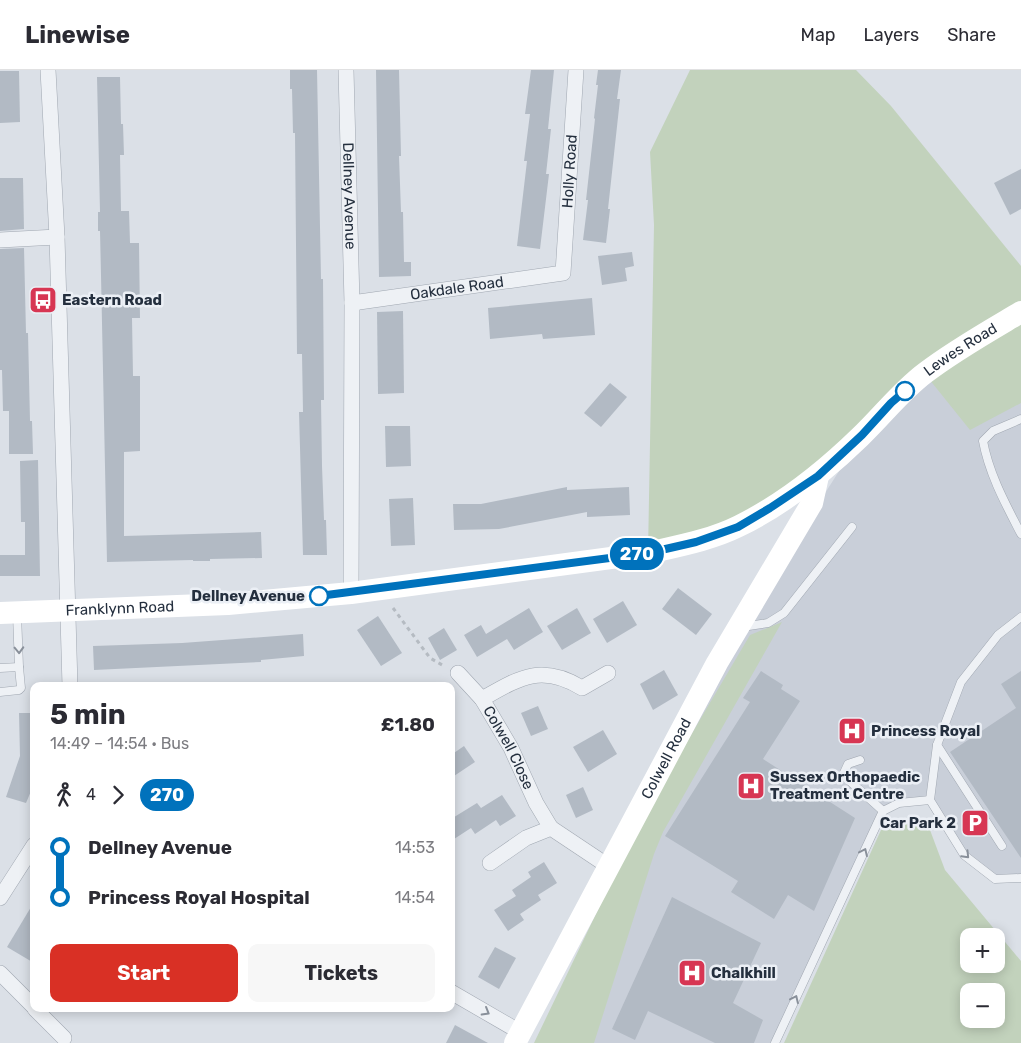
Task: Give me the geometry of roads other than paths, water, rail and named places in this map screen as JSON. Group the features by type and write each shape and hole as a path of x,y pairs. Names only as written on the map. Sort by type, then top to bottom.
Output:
{"main road":[{"name":"Lewes Road","path":"818,476 862,435 891,403 925,373 956,351 1021,312"},
{"name":"Franklynn Road","path":"9,613 228,604 351,593 648,553 696,542 738,527 818,476"},
{"name":"Colwell Road","path":"517,1037 716,663 812,503 818,476"}],"street":[{"path":"48,70 57,236 70,682"},
{"name":"Dellney Avenue","path":"346,70 352,303 351,593"},
{"name":"Holly Road","path":"563,272 576,70"},
{"path":"0,240 57,236"},
{"name":"Oakdale Road","path":"352,303 563,272"},
{"name":"Colwell Close","path":"458,673 482,699 511,748 536,803 551,828 608,866"},
{"path":"482,699 520,678 550,674 567,679 582,688 608,673"},
{"path":"490,863 526,838 551,828"},
{"path":"0,898 30,851"},
{"path":"0,973 30,1003"},
{"path":"455,995 517,1037"},
{"path":"39,1012 64,1038"}],"lane":[{"path":"1021,419 993,431 984,441 986,455 1006,505 1021,534"},
{"path":"738,628 768,623 784,613 852,527"},
{"path":"0,692 19,690 21,688 9,613"},
{"path":"1021,617 998,635 961,682 937,745 930,800 964,854 995,879 1021,878"},
{"path":"0,668 19,667"},
{"path":"937,745 1002,846"},
{"path":"860,760 848,764 843,775 884,811"},
{"path":"775,1043 884,811 899,803 930,800"}],"place":[{"name":"Eastern Road","path":"43,300"},
{"name":"Dellney Avenue","path":"319,596"},
{"name":"Princess Royal","path":"852,731"},
{"name":"Sussex Orthopaedic Treatment Centre","path":"751,786"},
{"name":"Car Park 2","path":"975,823"},
{"name":"Chalkhill","path":"692,973"}]}
